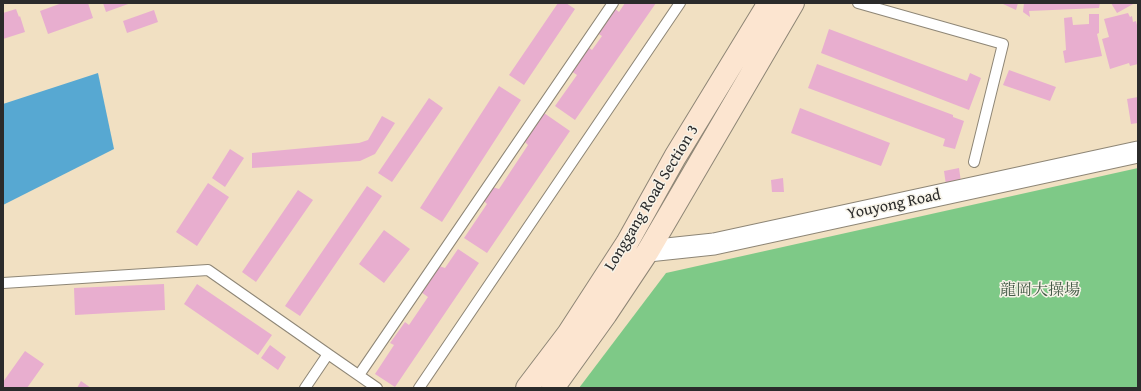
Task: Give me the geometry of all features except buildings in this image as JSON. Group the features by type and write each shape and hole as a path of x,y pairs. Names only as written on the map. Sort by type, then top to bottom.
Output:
{"main road":[{"name":"Longgang Road Section 3","path":"552,388 606,314 638,247 675,157 770,3"},
{"name":"Longgang Road Section 3","path":"527,388 638,247 793,3"}],"street":[{"name":"Youyong Road","path":"638,247 714,244 1138,152"}],"lane":[{"path":"359,375 612,3"},
{"path":"419,388 680,3"},
{"path":"858,3 1003,44 974,162"},
{"path":"3,283 208,270 377,388"},
{"path":"305,388 328,354"}],"green space":[{"name":"龍岡大操場","path":"1138,168 1138,388 579,388 666,273"}],"water":[{"path":"98,73 114,149 3,205 3,104"}]}
